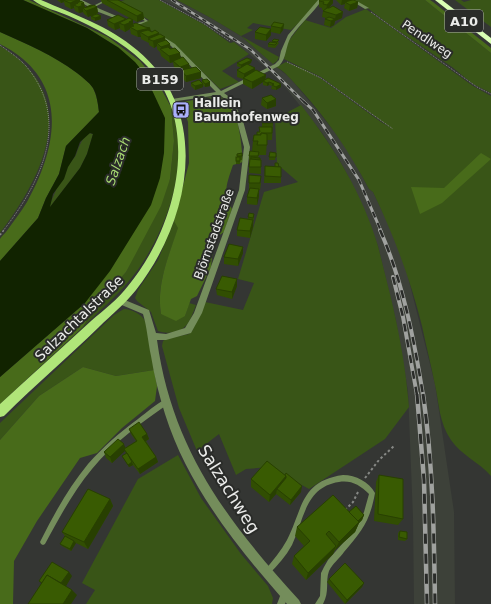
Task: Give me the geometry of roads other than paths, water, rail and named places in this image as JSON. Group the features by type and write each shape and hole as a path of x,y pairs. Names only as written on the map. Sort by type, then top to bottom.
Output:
{"highway":[{"name":"A10","path":"438,0 491,42"},
{"name":"A10","path":"448,0 491,33"}],"main road":[{"name":"Salzachtalstraße","path":"0,412 120,301 142,275 154,257 162,241 173,207 182,151 180,129 172,101 155,72 133,50 103,30 36,0"}],"street":[{"name":"Björnstadstraße","path":"79,0 147,30 173,45 220,93 229,99 240,121 247,147 242,190 198,313 188,331 166,337 152,336"},
{"path":"172,101 220,93 277,65 282,60 282,52 288,38 320,0"},
{"path":"352,0 367,8"},
{"name":"Salzachweg","path":"120,301 146,312 152,324 152,336 160,380 166,402 172,423 194,471 224,517 267,572 295,604"}],"lane":[{"path":"92,6 107,0"},
{"path":"135,13 147,19 135,25"},
{"path":"43,542 90,468 114,442 138,421 166,402"},
{"path":"267,572 282,556 290,541 304,503 311,491 327,480 347,477 363,483 372,493 369,510 363,524 327,567 324,577 325,590 319,604"},
{"path":"281,604 285,593"}],"water":[{"name":"Salzach","path":"0,0 23,0 87,28 119,48 135,62 144,73 165,118 164,153 160,178 151,205 110,271 85,303 0,377 0,261 38,218 46,198 59,174 66,146 99,112 94,91 84,78 49,55 0,32","holes":["90,133 93,134 87,154 80,168 50,207 53,194 64,179 80,142"]}],"railway":[{"path":"172,0 251,50 304,102"},
{"path":"303,101 313,110 359,180 381,231"},
{"path":"380,230 395,270 407,311 423,395"},
{"path":"393,277 403,317 417,395"},
{"path":"417,394 424,480 427,604"},
{"path":"423,394 431,473 435,604"}],"place":[{"name":"Hallein Baumhofenweg","path":"181,110"}]}
